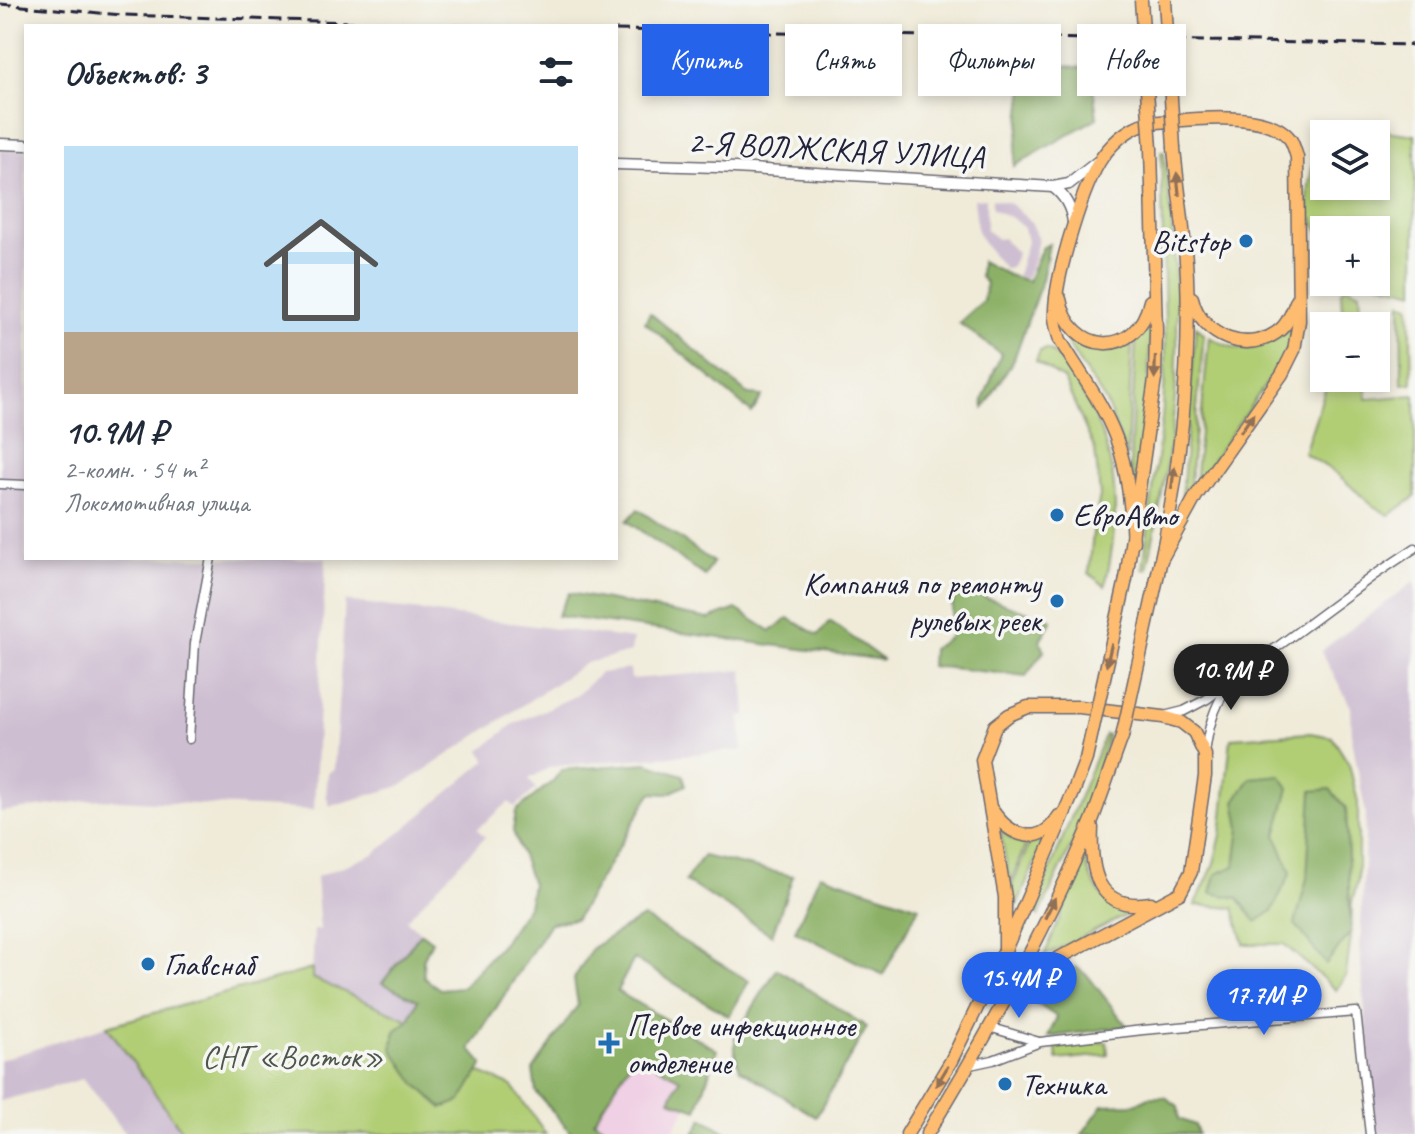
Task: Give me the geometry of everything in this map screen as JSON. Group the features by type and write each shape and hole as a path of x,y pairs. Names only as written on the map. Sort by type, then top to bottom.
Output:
{"main road":[{"path":"907,1134 951,1061 1005,950 1073,793 1092,732 1126,579 1155,379 1151,149 1141,0"},
{"path":"927,1134 970,1065 1014,982 1093,817 1122,737 1161,560 1181,419 1187,276 1174,148 1165,0"},
{"path":"1133,542 1130,503 1117,439 1101,406 1060,340 1055,311 1079,206 1102,157 1125,133 1147,123 1234,118 1257,121 1276,128 1290,139 1297,157 1299,321 1294,350 1282,374 1196,496 1161,560"},
{"path":"1187,276 1199,320 1208,329 1232,340 1249,342 1267,338 1282,329 1291,316 1298,295"},
{"path":"1058,288 1061,308 1075,330 1096,342 1111,343 1132,334 1146,319 1154,281"},
{"path":"1005,950 1005,897 982,760 995,726 1009,715 1028,707 1071,707 1163,717 1181,722 1194,732 1205,755 1204,787 1191,872 1180,893 1014,982"},
{"path":"988,804 1009,830 1032,836 1043,833 1054,824 1073,793"},
{"path":"1093,817 1093,869 1103,890 1117,901 1137,905 1162,901"}],"street":[{"path":"0,144 24,145"},
{"path":"1053,187 1069,184 1102,157"},
{"name":"2-Я ВОЛЖСКАЯ УЛИЦА","path":"618,164 1053,187"},
{"path":"1053,187 1062,194 1072,211 1074,226"},
{"path":"0,484 24,485"},
{"path":"1163,717 1207,699 1415,548"},
{"path":"189,739 195,643 211,560"},
{"path":"1205,755 1216,705 1232,681"},
{"path":"970,1065 993,1060 1040,1042 1356,1012 1370,1134"},
{"path":"989,1027 1040,1042"}],"shaded area":[{"path":"0,150 24,150 24,560 326,560 314,810 99,799 0,812"},
{"path":"986,198 986,230 998,239 1003,238 1017,253 1010,268 1005,269 977,231 974,199"},
{"path":"992,199 1010,203 1032,223 1038,239 1026,278 1017,276 1027,242 1024,228 1012,218 992,209"},
{"path":"1415,581 1415,1134 1375,1134 1360,951 1366,815 1352,738 1351,707 1321,651"},
{"path":"345,601 633,639 631,652 586,663 401,786 330,806 326,795 328,773 334,769"},
{"path":"630,669 631,679 743,670 746,715 740,716 742,750 550,767 529,779 536,789 515,807 509,802 477,829 485,837 406,920 421,933 383,983 418,1000 409,1020 312,978 314,930 320,930 316,877 374,854 487,760 480,751 512,725 577,695 600,673"},
{"name":"Первое инфекционное отделение","path":"591,1008 704,1077 671,1134 576,1134"},
{"path":"107,1026 184,1134 126,1134 83,1079 0,1101 0,1060"}],"green space":[{"path":"1061,65 1077,67 1077,96 1094,96 1097,118 1014,166 1023,96 1061,96"},
{"path":"1390,132 1415,135 1415,292 1390,286 1390,216 1310,216 1308,194 1310,181 1310,200 1390,200"},
{"path":"1161,152 1164,152 1174,252 1176,386 1162,495 1147,569 1143,569 1166,366"},
{"path":"1049,244 1042,280 1014,359 984,408 983,400 1001,354 959,323 983,301 986,283 980,277 981,261 1028,281 1042,248"},
{"path":"1341,296 1360,296 1361,312 1342,312"},
{"path":"1401,302 1410,305 1412,383 1402,384"},
{"path":"650,313 749,395 762,396 752,413 645,322"},
{"path":"1066,326 1096,347 1113,348 1132,342 1127,457 1106,402 1068,344 1063,327"},
{"path":"1196,326 1204,334 1189,492 1181,507"},
{"path":"1151,328 1146,418 1137,491 1130,465 1136,339"},
{"path":"1292,328 1289,346 1280,364 1195,485 1209,337 1232,347 1252,348 1271,342"},
{"path":"1046,349 1058,358 1089,405 1108,455 1115,504 1111,557 1105,586 1089,573 1100,495 1095,450 1064,380 1036,361 1040,351"},
{"path":"1324,392 1366,392 1367,399 1415,395 1415,497 1389,515 1372,505 1336,473 1304,453"},
{"path":"638,509 713,562 705,576 627,521"},
{"path":"954,587 1052,620 1040,640 1044,651 1026,676 931,666 932,649 950,637"},
{"path":"569,593 709,619 736,609 771,631 788,618 818,635 830,621 883,660 557,616"},
{"path":"1310,733 1332,737 1349,764 1358,802 1358,880 1352,902 1346,975 1336,990 1284,944 1244,944 1234,908 1195,905 1213,867 1221,835 1231,738"},
{"path":"1105,734 1108,735 1086,814 1039,916 1034,909"},
{"path":"647,763 683,775 686,785 668,794 651,793 576,919 550,923 470,1049 483,1064 461,1101 442,1108 416,1084 392,1049 395,1031 409,1020 418,1000 382,983 421,933 432,941 423,960 424,978 440,989 462,987 502,944 528,906 532,884 513,831 516,811 562,770"},
{"path":"1280,775 1289,788 1276,835 1291,872 1272,911 1256,922 1238,898 1211,893 1216,874 1235,866 1240,828 1235,801 1251,778"},
{"path":"1330,789 1346,808 1351,933 1326,964 1295,924 1307,878 1312,791"},
{"path":"1000,830 1011,839 1026,844 1010,883"},
{"path":"1044,841 1016,908 1012,885 1029,844"},
{"path":"703,856 793,876 772,935 685,881"},
{"path":"1085,858 1099,892 1129,914 1044,956"},
{"path":"820,874 919,907 883,975 795,931"},
{"path":"643,917 749,981 729,1016 634,959 617,991 717,1050 697,1110 670,1100 680,1079 635,1054 594,1121 616,1134 572,1134 536,1092 533,1070 578,1005 574,979 592,948"},
{"path":"1076,967 1088,976 1127,1026 1048,1037 1057,1017 1036,1003 1052,980"},
{"name":"СНТ «Восток»","path":"312,969 312,978 409,1020 456,1063 512,1086 546,1134 184,1134 107,1026"},
{"path":"777,969 867,1027 816,1117 740,1069 735,1053 735,1036"},
{"path":"1107,1042 1108,1055 1057,1060 1056,1047"},
{"path":"1149,1097 1165,1097 1178,1106 1179,1119 1195,1125 1198,1134 1082,1134 1103,1105 1135,1104"},
{"path":"703,1118 729,1134 694,1134"}],"railway":[{"path":"0,4 122,15 412,24"},
{"path":"618,30 1415,45"}],"place":[{"name":"Bitstop","path":"1246,241"},
{"name":"ЕвроАвто","path":"1057,515"},
{"name":"Компания по ремонту рулевых реек","path":"1057,601"},
{"name":"Главснаб","path":"148,964"},
{"name":"Первое инфекционное отделение","path":"609,1043"},
{"name":"Техника","path":"1005,1084"}]}
